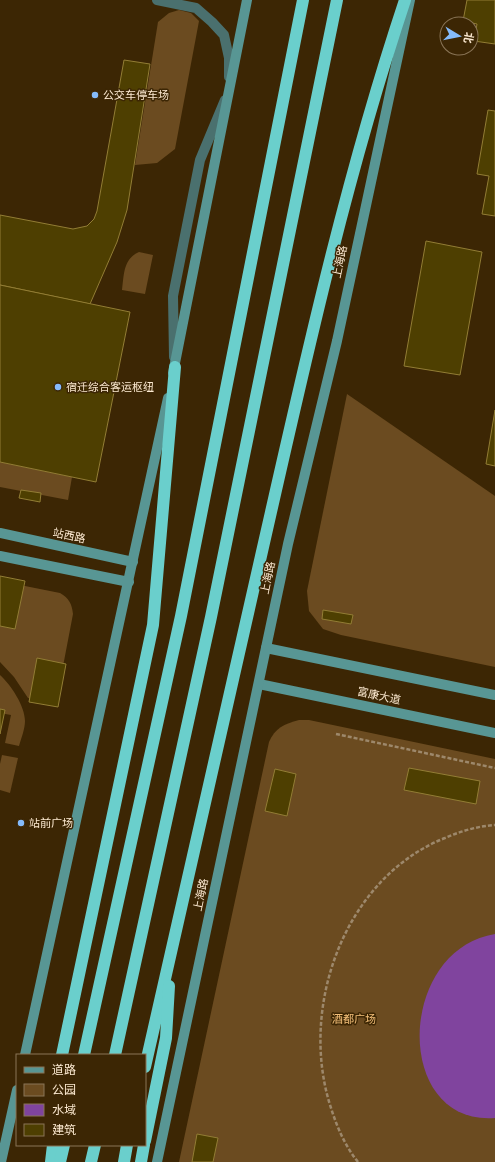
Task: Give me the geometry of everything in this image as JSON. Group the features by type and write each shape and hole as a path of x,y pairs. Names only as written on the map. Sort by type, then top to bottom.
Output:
{"highway":[{"path":"84,1054 181,616 303,0"},
{"path":"115,1054 211,617 337,0"},
{"path":"146,1063 313,327 348,186 380,75 396,0"},
{"path":"380,75 408,0"},
{"path":"62,1054 153,625 175,367"},
{"path":"146,1136 166,1038 171,953"},
{"path":"51,1162 53,1146"},
{"path":"60,1162 64,1146"},
{"path":"91,1162 95,1146"},
{"path":"124,1162 127,1146"},
{"path":"141,1162 144,1146"}],"main road":[{"name":"上海路","path":"157,1162 288,544 336,341 404,32 408,0"},
{"path":"25,1054 175,367 247,2"},
{"name":"站西路","path":"0,533 133,562"},
{"path":"0,556 129,582"},
{"path":"266,648 495,695"},
{"name":"富康大道","path":"259,684 495,732"},
{"path":"1,1162 16,1094"}],"street":[{"path":"157,0 196,8 224,36 229,58 230,88 200,160 173,296 175,367"}],"path":[{"path":"336,734 495,768"},
{"path":"358,1162 343,1138 334,1117 326,1091 320,1058 324,1002 337,951 348,927 364,902 381,882 409,856 458,832 495,825"}],"green space":[{"path":"179,10 191,13 199,21 175,149 157,163 135,165 158,22 169,13"},
{"path":"139,252 153,255 145,294 122,290 127,263"},
{"path":"347,394 495,496 495,667 341,635 323,629 309,611 307,591"},
{"path":"0,462 72,477 68,500 0,487"},
{"path":"0,581 60,593 68,599 71,604 73,614 56,703 28,698 14,677 0,662"},
{"path":"0,675 9,684 23,709 25,721 19,746 5,743 11,715 0,713"},
{"name":"酒都广场","path":"299,720 309,720 495,759 495,1162 179,1162 269,742 274,733 281,727"},
{"path":"2,755 18,758 10,793 0,790 0,764"}],"water":[{"path":"495,934 495,1118 462,1113 438,1095 424,1068 420,1035 425,1001 439,971 462,947"}],"building":[{"path":"467,0 495,0 495,44 479,42 479,16 464,16"},
{"path":"124,60 150,64 127,210 117,242 90,304 0,285 0,215 73,229 87,226 94,219 97,211"},
{"path":"488,110 495,111 495,216 482,214 489,176 477,174"},
{"path":"426,241 482,252 460,375 404,366"},
{"name":"宿迁综合客运枢纽","path":"0,285 130,312 96,482 0,462"},
{"path":"495,410 495,466 486,464"},
{"path":"21,490 41,493 40,502 19,498"},
{"path":"0,576 25,581 15,629 0,626"},
{"path":"323,610 353,615 351,624 322,619"},
{"path":"37,658 66,664 58,707 29,702"},
{"path":"0,709 5,710 0,734"},
{"path":"409,768 480,781 476,804 404,790"},
{"path":"275,769 296,774 287,816 265,811"},
{"path":"197,1134 218,1138 213,1162 192,1162"}],"place":[{"name":"公交车停车场","path":"95,95"},
{"name":"宿迁综合客运枢纽","path":"58,387"},
{"name":"站前广场","path":"21,823"}]}
